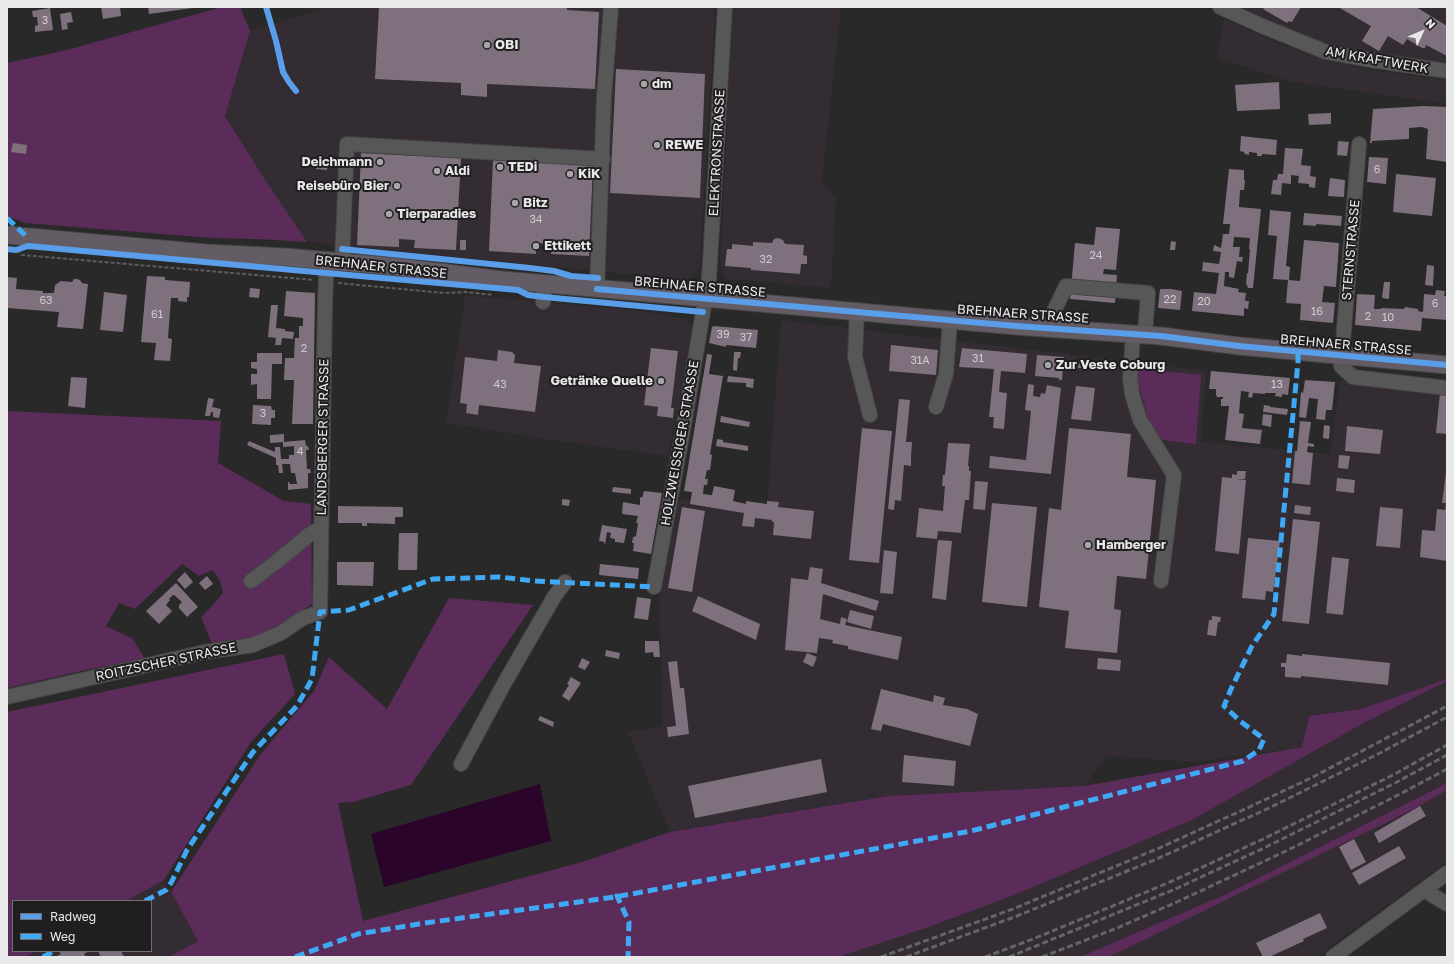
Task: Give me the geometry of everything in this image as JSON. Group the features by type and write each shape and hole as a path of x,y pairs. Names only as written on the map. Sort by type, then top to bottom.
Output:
{"main road":[{"name":"BREHNAER STRASSE","path":"7,235 398,267 597,289 1139,335 1239,346 1447,364"}],"street":[{"path":"597,289 604,97 611,7"},
{"name":"ELEKTRONSTRASSE","path":"705,298 710,270 725,7"},
{"name":"AM KRAFTWERK","path":"1220,7 1326,52 1447,71"},
{"name":"LANDSBERGER STRASSE","path":"320,612 326,281 334,262 347,144 602,159"},
{"name":"STERNSTRASSE","path":"1342,355 1360,144"},
{"path":"543,302 544,284"},
{"path":"1055,328 1055,309 1066,286 1148,293 1130,378 1132,394 1140,420 1174,475 1161,581"},
{"name":"HOLZWEISSIGER STRASSE","path":"654,587 679,425 705,298"},
{"path":"857,312 856,357 870,415"},
{"path":"936,408 946,374 950,320"},
{"path":"1342,355 1341,366 1353,378 1447,388"},
{"path":"251,581 310,534 321,528"},
{"path":"462,764 505,682 554,597 565,582"},
{"name":"ROITZSCHER STRASSE","path":"7,697 205,652 253,645 281,633 303,618 320,612"},
{"path":"1333,957 1447,873"},
{"path":"1427,888 1432,895 1447,904"}],"path":[{"path":"19,249 22,255 326,281 444,293 466,292 495,295"},
{"path":"461,285 476,286"}],"shaded area":[{"path":"222,7 240,7 250,31 225,116 307,242 212,238 25,223 7,216 7,63 63,51"},
{"path":"328,7 715,7 700,266 696,275 687,280 307,242 225,116 250,31"},
{"path":"733,7 841,7 822,182 836,198 831,288 734,279 729,281 724,277 720,260"},
{"path":"1231,7 1447,7 1447,68 1315,44"},
{"path":"1224,19 1285,46 1324,60 1370,70 1447,80 1447,104 1293,82 1217,58"},
{"path":"465,296 643,311 685,319 694,327 668,456 552,440 446,423"},
{"path":"781,320 1206,371 1201,442 1330,454 1340,380 1447,390 1447,679 1361,709 1309,716 1303,747 1194,762 1107,756 1084,786 889,796 670,832 628,732 663,726 659,595 676,499 767,505"},
{"path":"1134,368 1201,375 1196,444 1154,439"},
{"path":"7,411 221,421 218,463 284,501 311,504 312,604 285,622 255,637 213,646 201,617 223,593 220,581 213,570 199,576 182,564 135,609 119,603 106,626 133,639 145,659 90,669 7,688"},
{"path":"449,598 533,605 411,785 353,802 338,803 363,921 582,862 670,832 889,796 1084,786 1302,747 1309,716 1361,709 1447,679 1447,681 1362,724 1192,820 1012,896 926,928 838,957 168,957 198,941 171,892 260,755 314,691 329,657 387,709"},
{"path":"284,654 295,694 251,742 164,880 128,900 12,900 12,952 34,952 26,957 7,957 7,712"},
{"path":"1447,681 1447,783 1226,894 1080,957 838,957 926,928 1012,896 1192,820 1362,724"},
{"path":"1447,783 1447,790 1414,809 1109,957 1080,957 1226,894"},
{"path":"540,784 551,841 384,887 371,834"},
{"path":"1447,790 1447,862 1336,942 1318,957 1109,957 1414,809"},
{"path":"164,880 198,941 168,957 26,957 34,952 152,952 152,900 128,900"}],"building":[{"path":"101,7 120,7 121,16 103,19"},
{"path":"148,7 193,7 193,8 149,14"},
{"name":"OBI","path":"379,7 567,7 567,10 599,12 595,89 487,84 487,97 461,95 461,83 375,79"},
{"path":"1265,7 1301,7 1292,22 1289,21 1287,23 1263,9"},
{"path":"1338,7 1416,7 1447,26 1447,56 1426,45 1425,48 1422,48 1407,39 1403,45 1388,36 1379,51 1362,41 1371,26"},
{"path":"50,8 53,30 35,32 35,26 38,25 37,17 33,17 32,11"},
{"path":"71,12 73,22 67,23 68,29 62,30 60,14"},
{"name":"REWE","path":"616,69 705,74 700,198 610,193"},
{"path":"1279,82 1280,109 1237,111 1235,85"},
{"path":"1424,106 1447,107 1447,162 1426,159 1428,129 1422,127 1409,128 1409,139 1372,141 1372,143 1370,143 1373,109"},
{"path":"1331,113 1331,124 1309,125 1308,114"},
{"path":"1241,136 1277,140 1276,155 1262,154 1262,156 1257,156 1257,153 1249,152 1249,155 1245,154 1244,152 1240,151"},
{"path":"1338,141 1349,142 1347,156 1337,155"},
{"path":"13,143 27,145 26,154 11,152"},
{"path":"1285,148 1303,149 1301,165 1311,166 1310,176 1316,177 1315,188 1309,187 1309,184 1298,183 1299,176 1291,175 1291,184 1282,183 1281,195 1271,194 1273,180 1277,180 1278,174 1283,174"},
{"path":"361,153 461,158 456,250 414,248 415,240 399,239 399,247 357,245"},
{"path":"1369,157 1388,158 1386,184 1367,182"},
{"path":"493,160 593,165 589,256 551,254 552,244 536,243 536,254 489,251"},
{"path":"316,164 328,165 327,170 316,169"},
{"path":"1229,169 1244,170 1244,190 1240,190 1239,207 1261,209 1253,288 1248,288 1246,283 1250,238 1234,237 1233,247 1240,247 1239,257 1243,257 1242,262 1237,261 1234,278 1229,277 1229,272 1225,272 1224,286 1239,289 1238,292 1246,293 1245,301 1249,301 1248,309 1244,308 1244,316 1192,311 1194,292 1216,294 1219,273 1202,271 1203,262 1219,264 1221,252 1213,251 1214,245 1221,248 1223,234 1229,234 1230,224 1223,224"},
{"path":"1396,174 1436,178 1432,216 1393,212"},
{"path":"1330,178 1345,180 1344,197 1328,196"},
{"path":"1270,210 1291,212 1286,266 1290,267 1289,280 1300,281 1304,240 1339,243 1336,287 1324,286 1322,302 1335,303 1333,323 1300,320 1301,304 1286,303 1288,280 1273,279 1277,236 1268,235"},
{"path":"1304,213 1342,216 1341,226 1316,224 1316,226 1303,225"},
{"path":"1096,227 1120,229 1116,270 1104,269 1103,274 1117,275 1115,303 1070,299 1075,243 1094,245"},
{"path":"778,238 783,240 785,244 804,245 803,255 807,256 807,264 801,264 800,274 751,270 751,268 725,266 727,249 732,249 732,244 753,246 753,242 772,243 774,239"},
{"path":"460,240 466,240 466,250 460,250"},
{"path":"1171,241 1176,242 1175,250 1170,250"},
{"path":"1427,265 1434,266 1433,286 1425,285"},
{"path":"147,276 165,277 165,280 190,282 189,297 187,297 187,302 178,301 178,298 171,298 168,338 172,339 170,361 154,360 156,343 141,342"},
{"path":"7,277 17,278 16,289 43,291 43,293 54,293 55,285 61,281 72,282 74,279 77,279 82,283 88,284 83,329 57,327 59,312 7,308"},
{"path":"1384,282 1390,282 1389,299 1382,298"},
{"path":"250,288 260,289 259,298 249,297"},
{"path":"1160,289 1182,291 1180,310 1158,308"},
{"path":"1436,290 1445,291 1444,296 1447,296 1447,320 1422,318 1421,331 1355,325 1357,294 1375,295 1374,309 1404,309 1405,307 1418,309 1418,311 1423,312 1424,294 1435,295"},
{"path":"286,291 315,293 313,424 292,424 294,380 284,380 285,358 294,358 295,338 299,338 299,326 303,326 303,318 284,316"},
{"path":"104,292 127,295 123,332 100,330"},
{"path":"271,305 278,305 276,328 294,332 293,339 282,338 281,345 275,345 276,338 268,337"},
{"path":"712,327 758,330 756,348 726,345 726,347 709,343"},
{"path":"891,345 938,350 936,375 889,371"},
{"name":"Getränke Quelle","path":"651,348 678,351 671,408 674,408 673,418 657,416 658,407 644,405"},
{"path":"962,348 1027,354 1025,373 1001,371 999,392 1007,393 1004,429 993,428 994,417 989,417 994,369 959,367"},
{"path":"498,350 512,352 515,355 514,363 541,366 535,412 479,405 478,415 466,413 467,404 460,403 465,357 497,361"},
{"path":"734,352 741,352 740,358 738,358 737,371 733,370"},
{"path":"257,353 282,353 282,364 272,364 271,399 257,399 257,384 251,385 251,374 257,374 257,369 251,368 251,362 257,362"},
{"path":"707,354 712,355 709,374 723,376 710,454 712,455 710,470 707,470 705,479 708,479 707,485 704,485 703,494 712,495 714,486 735,490 733,501 746,504 746,501 767,504 767,501 779,502 778,507 814,511 811,539 773,535 774,522 772,522 772,520 755,518 754,527 742,526 744,513 690,504 692,492 684,491"},
{"path":"1037,355 1064,357 1062,380 1059,380 1059,378 1035,376"},
{"path":"1079,359 1084,360 1083,368 1078,368"},
{"path":"1211,371 1290,378 1288,395 1282,394 1282,397 1275,396 1276,393 1253,393 1252,398 1248,397 1249,392 1241,391 1239,413 1244,414 1242,428 1262,430 1260,444 1225,440 1229,406 1221,406 1221,399 1223,399 1223,397 1217,397 1216,389 1209,389"},
{"path":"728,376 754,379 753,388 746,387 746,383 727,382"},
{"path":"71,377 87,378 85,408 68,406"},
{"path":"1305,380 1335,382 1332,410 1326,410 1325,420 1316,419 1318,399 1309,398 1306,418 1299,417 1301,392 1303,393"},
{"path":"1028,384 1034,385 1033,396 1040,397 1041,393 1045,394 1047,385 1061,388 1051,474 989,468 990,456 1026,460 1031,411 1025,410"},
{"path":"1076,386 1095,388 1091,421 1071,419"},
{"path":"1440,393 1447,393 1447,434 1436,433"},
{"path":"208,398 214,399 212,407 221,409 219,418 213,417 213,412 211,412 210,416 205,416"},
{"path":"899,399 910,400 906,442 912,442 911,466 904,465 901,501 895,500 894,510 888,509"},
{"path":"253,405 271,406 272,410 275,410 275,418 271,418 271,425 252,424"},
{"path":"1264,405 1288,409 1287,415 1263,412"},
{"path":"1263,414 1272,415 1271,427 1262,425"},
{"path":"721,416 750,422 749,427 720,422"},
{"path":"1300,421 1311,422 1308,443 1314,444 1314,447 1308,446 1307,452 1313,453 1310,485 1292,483"},
{"path":"1324,425 1330,426 1329,439 1323,438"},
{"path":"1347,426 1383,430 1380,454 1345,451"},
{"path":"862,428 892,431 879,563 849,560"},
{"name":"Hamberger","path":"1069,428 1131,434 1127,477 1156,480 1146,579 1117,576 1114,609 1121,610 1117,653 1065,648 1069,611 1039,607 1049,508 1061,510"},
{"path":"284,434 284,442 305,440 306,446 308,446 309,450 306,450 307,469 310,469 311,473 308,473 308,488 288,490 288,482 290,484 297,484 295,473 291,473 290,464 282,464 283,473 279,473 278,465 276,465 276,458 247,445 249,441 275,452 275,447 280,447 281,459 289,459 289,455 294,455 294,446 283,447 283,442 270,443 270,435"},
{"path":"717,439 723,440 723,442 748,446 748,451 716,446"},
{"path":"948,443 970,444 968,466 969,471 971,471 969,500 965,500 961,533 938,531 937,539 916,537 919,508 943,511 945,486 942,486 943,475 945,475"},
{"path":"1339,455 1350,456 1348,469 1338,468"},
{"path":"1237,471 1246,471 1245,479 1236,479 1246,480 1239,554 1215,551 1222,477 1232,478 1232,474 1237,475"},
{"path":"1446,472 1447,561 1420,557 1422,530 1435,531 1437,509 1445,510 1446,503 1442,503"},
{"path":"1337,478 1355,480 1354,493 1336,491"},
{"path":"975,481 988,482 985,510 973,509"},
{"path":"613,487 631,489 631,494 612,492"},
{"path":"644,491 662,493 651,554 633,551 634,543 632,543 633,537 636,536 638,523 636,523 638,516 622,514 623,502 640,505 640,497 642,498"},
{"path":"562,499 570,500 569,506 562,505"},
{"path":"992,503 1037,507 1027,607 982,602"},
{"path":"1295,505 1311,507 1310,515 1294,513"},
{"path":"338,506 403,507 403,517 395,517 395,524 367,523 367,526 362,526 362,523 338,523"},
{"path":"682,507 705,511 692,592 668,588"},
{"path":"1380,507 1403,509 1400,548 1376,546"},
{"path":"1293,519 1320,522 1309,624 1282,621"},
{"path":"602,525 627,529 624,543 615,542 615,539 610,538 611,533 607,532 605,545 604,542 599,541"},
{"path":"399,533 418,533 417,570 398,570"},
{"path":"1248,538 1280,541 1273,592 1266,591 1265,600 1242,598"},
{"path":"938,540 952,541 946,600 932,598"},
{"path":"884,550 897,552 893,594 880,593"},
{"path":"1332,557 1349,559 1343,615 1326,613"},
{"path":"337,562 374,562 373,586 337,585"},
{"path":"600,564 639,568 638,579 599,575"},
{"path":"810,567 823,569 821,583 879,601 876,611 823,594 820,619 840,624 841,617 847,619 845,625 902,637 898,660 848,649 848,646 832,643 833,640 819,638 817,653 785,650 791,578 808,580"},
{"path":"185,572 193,582 185,589 177,580"},
{"path":"207,576 213,584 205,590 199,583"},
{"path":"176,583 198,607 187,617 179,608 179,605 182,602 173,595 166,605 172,611 159,624 146,611"},
{"path":"698,596 760,624 756,640 692,611"},
{"path":"637,597 651,599 648,620 634,618"},
{"path":"850,610 874,616 871,629 847,622"},
{"path":"1212,616 1221,617 1220,622 1218,622 1216,636 1207,635 1209,620 1212,620"},
{"path":"645,641 659,641 660,657 654,657 653,652 645,653"},
{"path":"606,650 620,653 619,659 605,656"},
{"path":"807,653 817,657 813,667 803,662"},
{"path":"1287,654 1302,656 1302,654 1390,663 1388,685 1301,676 1301,678 1285,677 1285,667 1281,667 1281,663 1286,663"},
{"path":"582,658 590,662 585,670 578,667"},
{"path":"1098,658 1121,660 1120,671 1097,669"},
{"path":"677,661 680,688 684,688 689,734 668,737 667,727 676,726 668,662"},
{"path":"571,677 581,683 569,701 562,696 569,685 567,684"},
{"path":"881,689 933,702 934,695 945,698 943,705 967,709 978,714 970,746 883,724 881,731 871,729"},
{"path":"540,716 554,722 553,727 538,720"},
{"path":"904,755 956,761 954,786 902,782"},
{"path":"821,759 827,792 695,818 688,786"},
{"path":"1420,806 1426,816 1379,843 1374,833"},
{"path":"1354,839 1366,862 1351,870 1339,847"},
{"path":"1399,846 1406,858 1359,885 1352,873"},
{"path":"1320,913 1327,928 1303,939 1304,941 1269,957 1263,957 1256,943"},
{"path":"60,952 87,952 84,954 86,957 57,956 61,954"},
{"path":"98,952 122,952 124,957 101,957"}],"railway":[{"path":"881,957 1013,909 1157,849 1311,778 1447,706"},
{"path":"906,957 1017,916 1159,858 1269,808 1380,753 1447,717"},
{"path":"985,957 1033,939 1170,882 1261,840 1391,776 1447,745"},
{"path":"1009,957 1173,890 1264,848 1395,783 1447,755"},
{"path":"1042,957 1117,928 1177,902 1286,851 1447,769"}],"marked path":[{"path":"7,218 27,237"},
{"path":"295,957 358,934 425,923 615,897 971,831 1243,761 1259,750 1264,739 1240,721 1224,706 1252,646 1274,614 1298,352"},
{"path":"147,900 166,890 187,850 253,752 297,706 312,679 320,612 349,610 433,579 500,577 534,581 654,587"},
{"path":"615,897 617,896 629,922 628,957"},
{"path":"43,957 52,952"}],"cycle path":[{"path":"266,7 283,72 296,91"},
{"path":"7,249 16,250 28,246 518,290 528,295 544,297 703,312"},
{"path":"342,249 530,268 554,271 571,276 598,278"},
{"path":"597,289 1016,326 1161,336 1239,346 1447,365"}],"place":[{"name":"OBI","path":"487,45"},
{"name":"dm","path":"644,84"},
{"name":"REWE","path":"657,145"},
{"name":"Deichmann","path":"380,162"},
{"name":"TEDi","path":"500,167"},
{"name":"Aldi","path":"437,171"},
{"name":"KiK","path":"570,174"},
{"name":"Reisebüro Bier","path":"397,186"},
{"name":"Bitz","path":"515,203"},
{"name":"Tierparadies","path":"389,214"},
{"name":"Ettikett","path":"536,246"},
{"name":"Zur Veste Coburg","path":"1048,365"},
{"name":"Getränke Quelle","path":"661,381"},
{"name":"Hamberger","path":"1088,545"}]}
